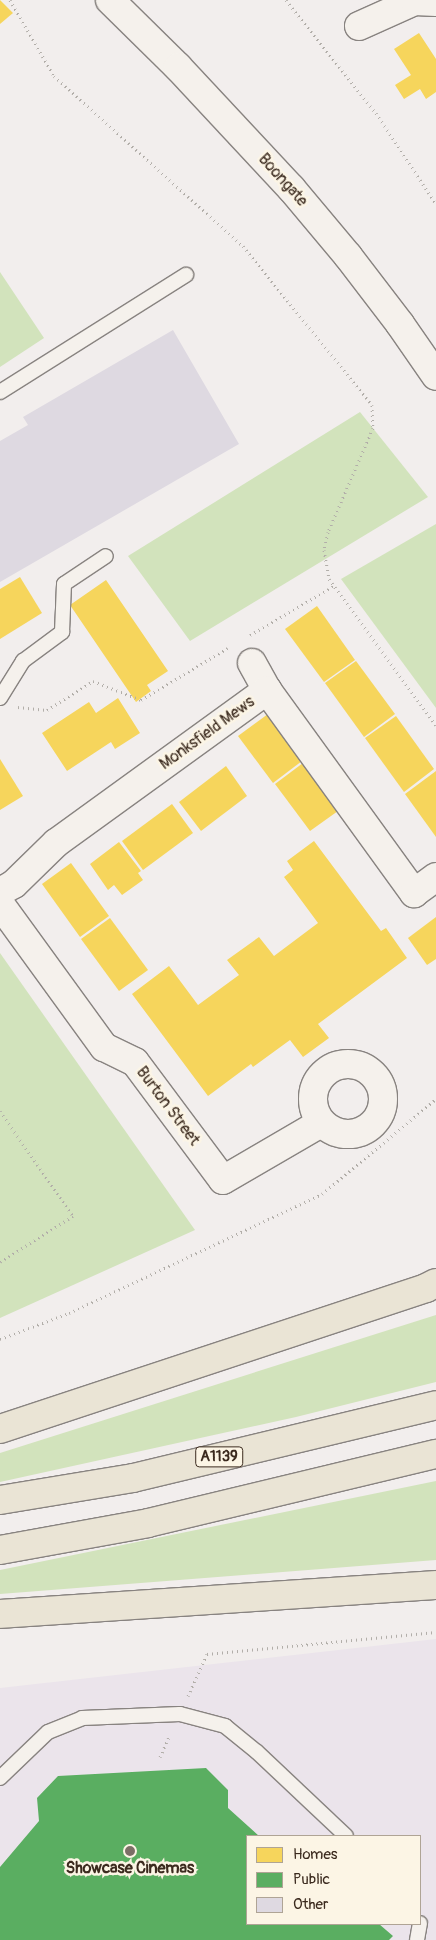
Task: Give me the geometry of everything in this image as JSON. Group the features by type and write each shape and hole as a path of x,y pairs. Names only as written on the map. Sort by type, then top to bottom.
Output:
{"highway":[{"path":"0,1429 426,1288 436,1283"},
{"name":"A1139","path":"0,1500 133,1478 436,1405"},
{"path":"0,1550 148,1523 436,1454"},
{"path":"0,1614 436,1585"}],"street":[{"name":"Boongate","path":"110,0 178,67 290,188 348,256 400,324 436,376"},
{"path":"359,26 415,1 436,2"},
{"path":"242,649 267,690"},
{"name":"Monksfield Mews","path":"0,892 14,884 56,843 267,690 414,893 436,878"},
{"name":"Burton Street","path":"0,904 104,1047 135,1062 223,1180 322,1123"}],"lane":[{"path":"0,392 186,275"},
{"path":"5,702 23,661 62,632 64,584 106,556"},
{"path":"0,1778 48,1732 82,1718 180,1714 225,1726 257,1752 345,1835"},
{"path":"416,1940 420,1925"}],"path":[{"path":"10,0 54,76 243,246 372,405 373,428 328,532 324,550 329,579 436,725"},
{"path":"286,0 376,113 436,204"},
{"path":"5,702 46,710 93,681 141,700 242,649 334,586"},
{"path":"0,1339 69,1313 322,1194 436,1099"},
{"path":"0,1111 73,1216 0,1262"},
{"path":"160,1757 207,1654 436,1632"}],"shaded area":[{"path":"436,1639 436,1940 0,1940 0,1688"}],"green space":[{"path":"0,272 44,338 0,367"},
{"path":"360,412 428,497 190,641 128,556"},
{"path":"436,524 436,708 341,579"},
{"path":"0,953 195,1230 0,1318"},
{"path":"436,1315 436,1382 296,1417 0,1482 0,1453"},
{"path":"436,1481 436,1560 0,1594 0,1570"}],"building: Homes":[{"path":"0,0 13,13 0,24"},
{"path":"419,33 436,59 436,92 426,99 420,89 404,99 395,85 411,75 394,49"},
{"path":"20,577 42,613 0,639 0,589"},
{"path":"106,580 168,671 147,685 151,691 136,702 70,605"},
{"path":"317,606 355,660 324,682 285,629"},
{"path":"356,661 395,714 364,737 325,683"},
{"path":"118,698 140,733 115,749 111,742 67,771 42,733 89,702 96,713"},
{"path":"268,714 302,761 273,783 238,736"},
{"path":"396,716 434,769 404,792 365,738"},
{"path":"0,759 23,796 0,810"},
{"path":"303,763 338,811 310,831 275,784"},
{"path":"226,766 247,796 201,831 179,802"},
{"path":"436,771 436,837 405,794"},
{"path":"172,804 193,833 143,870 122,841"},
{"path":"314,841 381,931 386,928 407,958 318,1024 329,1038 303,1057 290,1040 253,1067 251,1064 208,1096 132,994 169,966 198,1005 239,975 227,960 259,937 274,956 318,923 284,877 293,870 287,861"},
{"path":"119,842 141,871 138,873 143,880 122,895 114,885 108,890 90,864"},
{"path":"71,863 109,916 80,937 42,884"},
{"path":"436,917 436,959 427,965 408,938"},
{"path":"110,918 148,970 119,991 81,939"}],"building: Public":[{"name":"Showcase Cinemas","path":"206,1768 228,1790 228,1808 258,1835 246,1835 246,1925 380,1925 393,1936 389,1940 0,1940 0,1867 39,1821 37,1798 58,1776"}],"building: Other":[{"path":"173,330 239,444 0,582 0,441 28,425 23,417"}],"place":[{"name":"Showcase Cinemas","path":"130,1851"}]}
